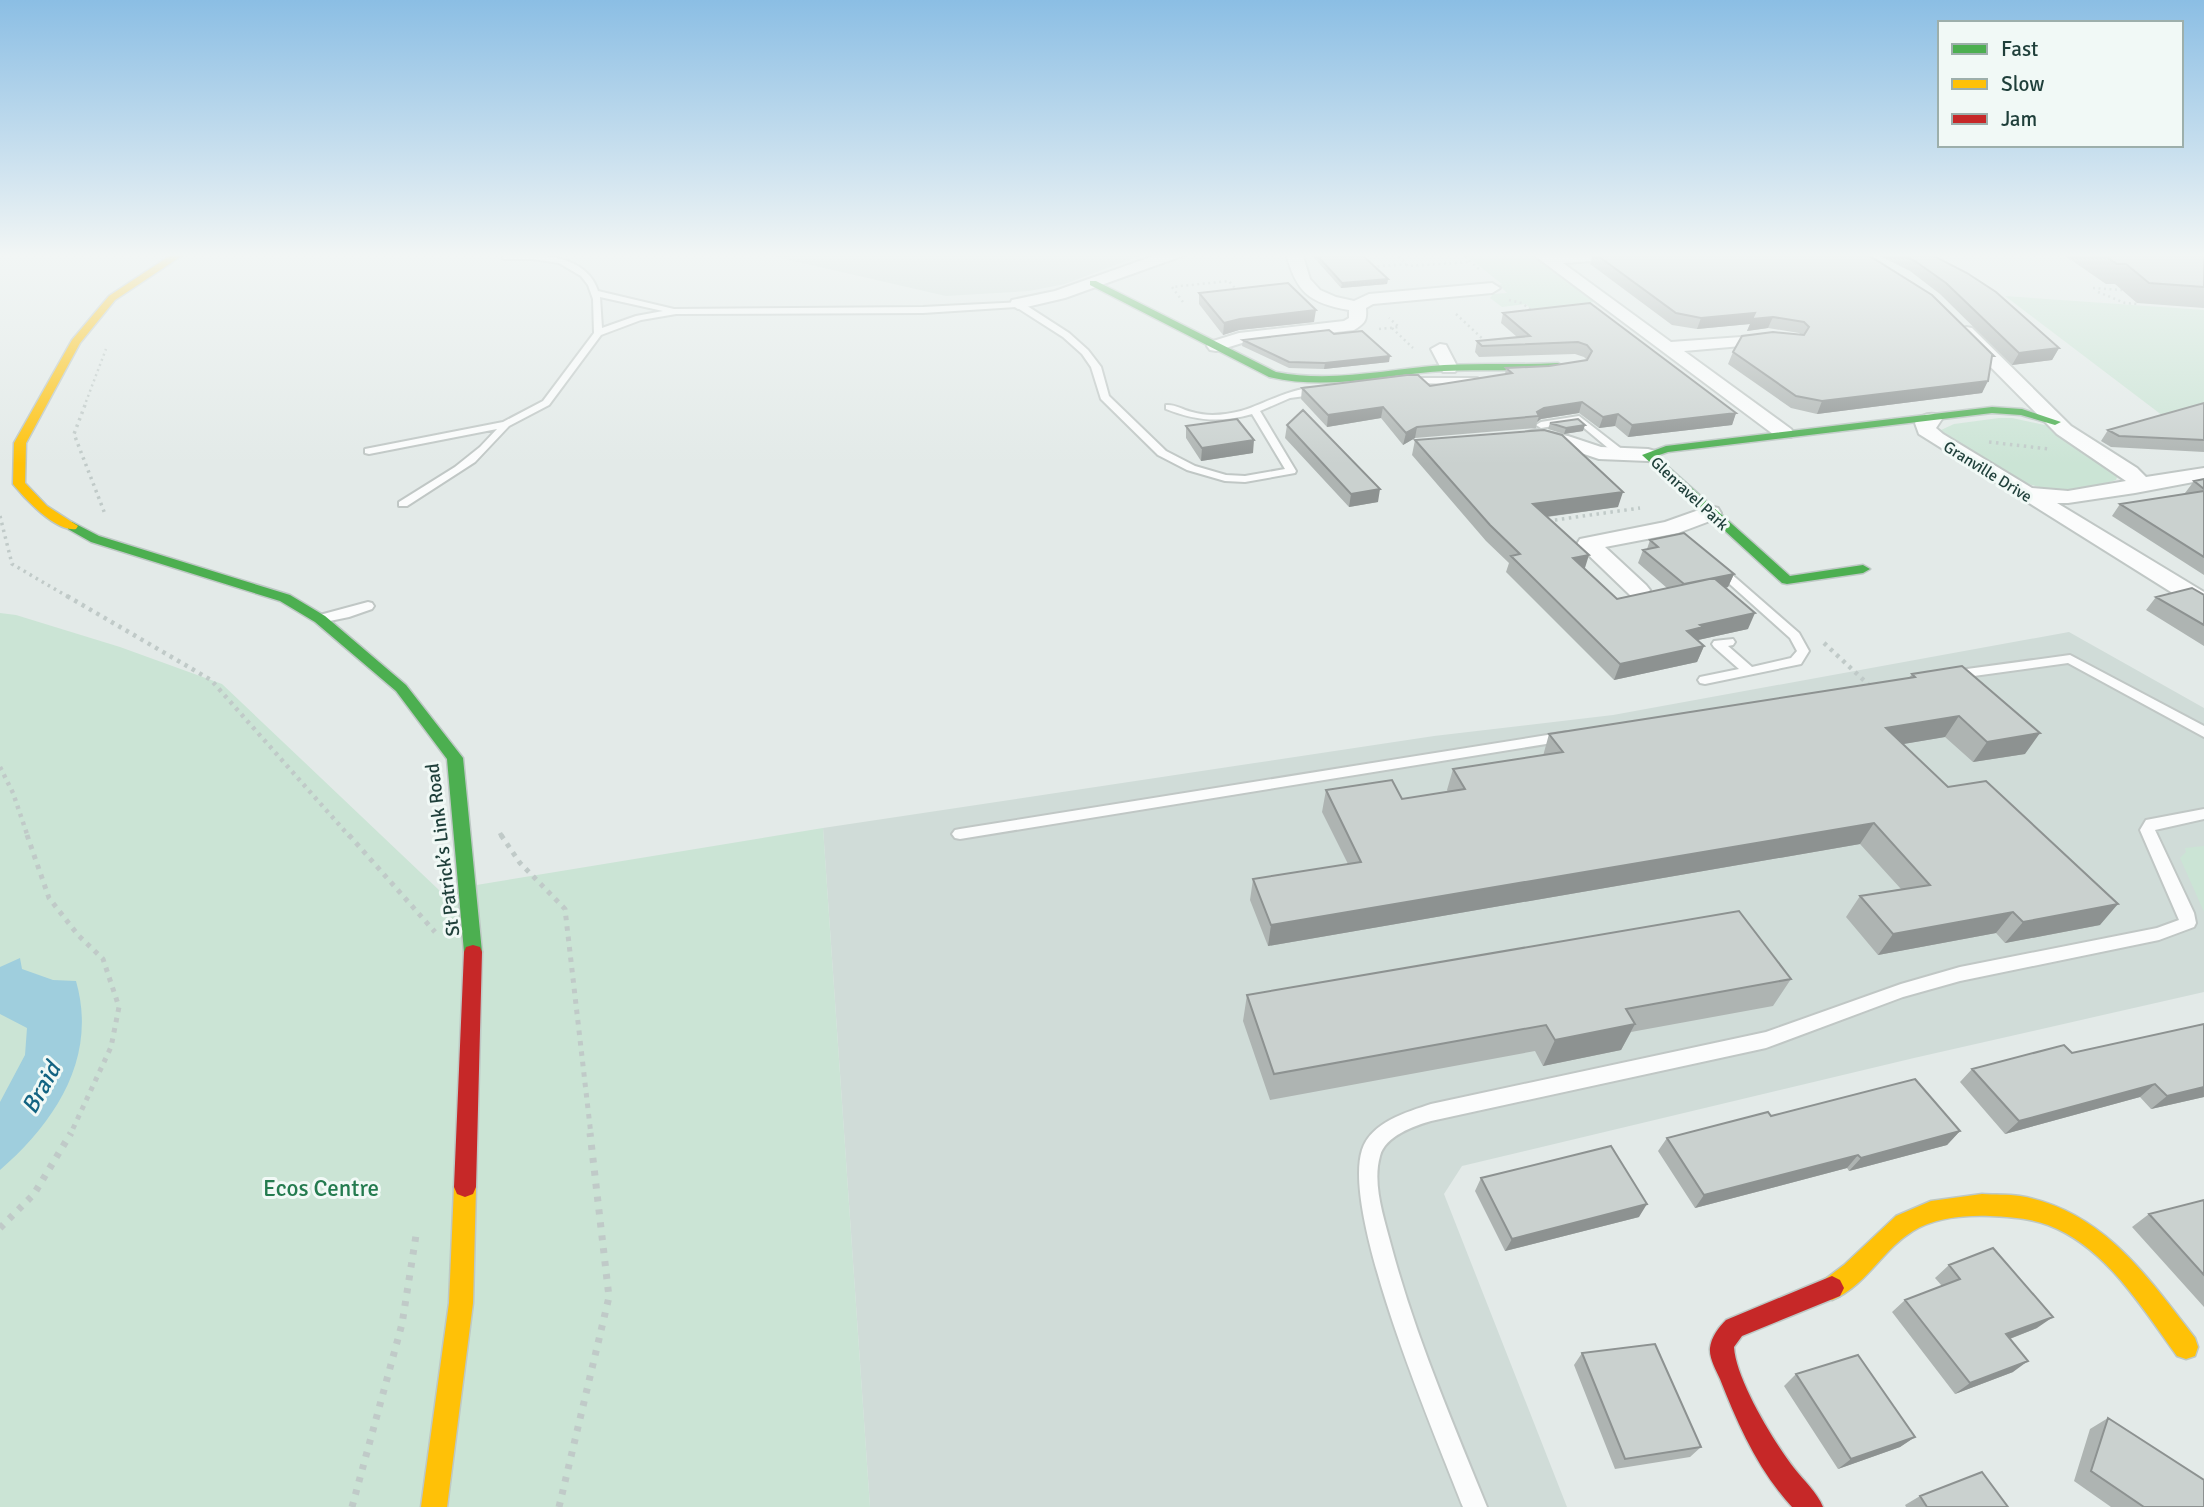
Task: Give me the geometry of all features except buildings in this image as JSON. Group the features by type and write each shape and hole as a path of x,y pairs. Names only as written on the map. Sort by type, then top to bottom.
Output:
{"street":[{"name":"St Patrick’s Link Road","path":"91,323 76,342 15,444 19,484 43,509 95,539 285,598 320,619 401,688 456,758 474,950 461,1303 434,1507"},
{"path":"1171,323 1273,374 1295,380 1449,368 1522,369 1574,364"},
{"path":"1216,346 1239,338 1352,323"},
{"path":"1636,323 1784,433"},
{"path":"1957,323 2055,422 2130,472 2138,481 2135,487"},
{"path":"1669,347 1768,337 1793,340"},
{"path":"1440,349 1449,368"},
{"name":"Glenravel Park","path":"1863,569 1787,580 1648,455 1666,449 1881,421 1929,424 1992,410 2022,412 2055,422"},
{"name":"Granville Drive","path":"1929,424 2021,491 2066,507 2204,602"},
{"path":"1513,438 1541,436 1586,450 1624,456 1648,455"},
{"path":"2066,507 2135,487 2204,474"},
{"path":"1638,590 1588,544 1676,532 1710,513"},
{"path":"1810,1507 1788,1485 1759,1440 1726,1363 1724,1339 1734,1328 1839,1284 1886,1238 1903,1224 1923,1214 1980,1204 2016,1204 2057,1213 2073,1222 2114,1256 2186,1347"}],"lane":[{"path":"597,323 598,333"},
{"path":"369,451 506,424 546,403 598,333 624,323"},
{"path":"1048,323 1085,352 1096,367 1104,397 1111,406 1174,461 1212,475 1237,479 1291,471 1255,410"},
{"path":"1169,407 1193,417 1226,419 1288,395 1405,381 1482,381"},
{"path":"1541,425 1579,419 1624,456"},
{"path":"403,505 456,473 490,446 506,424"},
{"path":"1702,554 1795,636 1803,652 1796,660 1705,680"},
{"path":"320,619 368,606"},
{"path":"1729,642 1718,644 1749,671"},
{"path":"1934,678 2070,659 2204,732"},
{"path":"960,834 1582,734"},
{"path":"1475,1507 1375,1232 1367,1168 1371,1152 1390,1129 1429,1114 1474,1102 1766,1040 1960,974 2159,934 2178,927 2188,923 2186,913 2147,830 2151,824 2204,814"},
{"path":"2186,1347 2204,1367"}],"path":[{"path":"1199,323 1206,332 1200,338"},
{"path":"1466,323 1486,342"},
{"path":"108,521 74,434 110,339"},
{"path":"1440,349 1498,340"},
{"path":"1989,442 2085,454 2099,453"},
{"path":"1536,523 1651,506"},
{"path":"0,516 12,564 211,680 441,939"},
{"path":"0,767 13,793 49,898 78,935 103,959 119,1007 111,1047 79,1120 34,1194 0,1228"},
{"path":"497,829 520,863 565,909 609,1297 559,1507"},
{"path":"352,1507 402,1324 419,1216"}],"shaded area":[{"path":"2069,632 2204,708 2204,992 1462,1166 1444,1194 1567,1507 870,1507 823,828 1434,736 1613,715"}],"green space":[{"path":"2041,323 2204,323 2204,413 2171,422"},
{"path":"1999,418 2049,426 2118,475 2116,480 2068,490 2032,485 1999,469 1959,443 1949,442 1941,435 1941,430 1954,424"},
{"name":"Ecos Centre","path":"0,613 16,615 120,647 222,684 440,891 823,828 870,1507 0,1507"},
{"path":"2204,846 2204,912 2180,858 2186,852 2185,848"}],"water":[{"name":"Braid","path":"20,958 22,969 53,980 76,981 81,1009 81,1036 76,1062 54,1109 38,1131 0,1170 0,1102 25,1055 27,1028 0,1014 0,967"}],"traffic: fast":[{"path":"1172,323 1273,375 1294,379 1337,380 1445,368 1558,366"},
{"path":"1863,569 1787,580 1648,455 1666,449 1992,410 2022,412 2055,422"},
{"path":"72,526 95,539 285,598 320,619 401,688 455,758 473,952"}],"traffic: slow":[{"path":"72,526 43,509 19,484 20,443 76,342 91,323"},
{"path":"434,1507 461,1303 465,1187"},
{"path":"1832,1288 1852,1274 1894,1231 1913,1219 1931,1212 1962,1206 2019,1207 2050,1215 2078,1228 2102,1246 2145,1292 2186,1347"}],"traffic: jam":[{"path":"465,1187 473,952"},
{"path":"1810,1507 1785,1479 1756,1433 1727,1367 1722,1347 1725,1338 1734,1328 1832,1288"}]}
